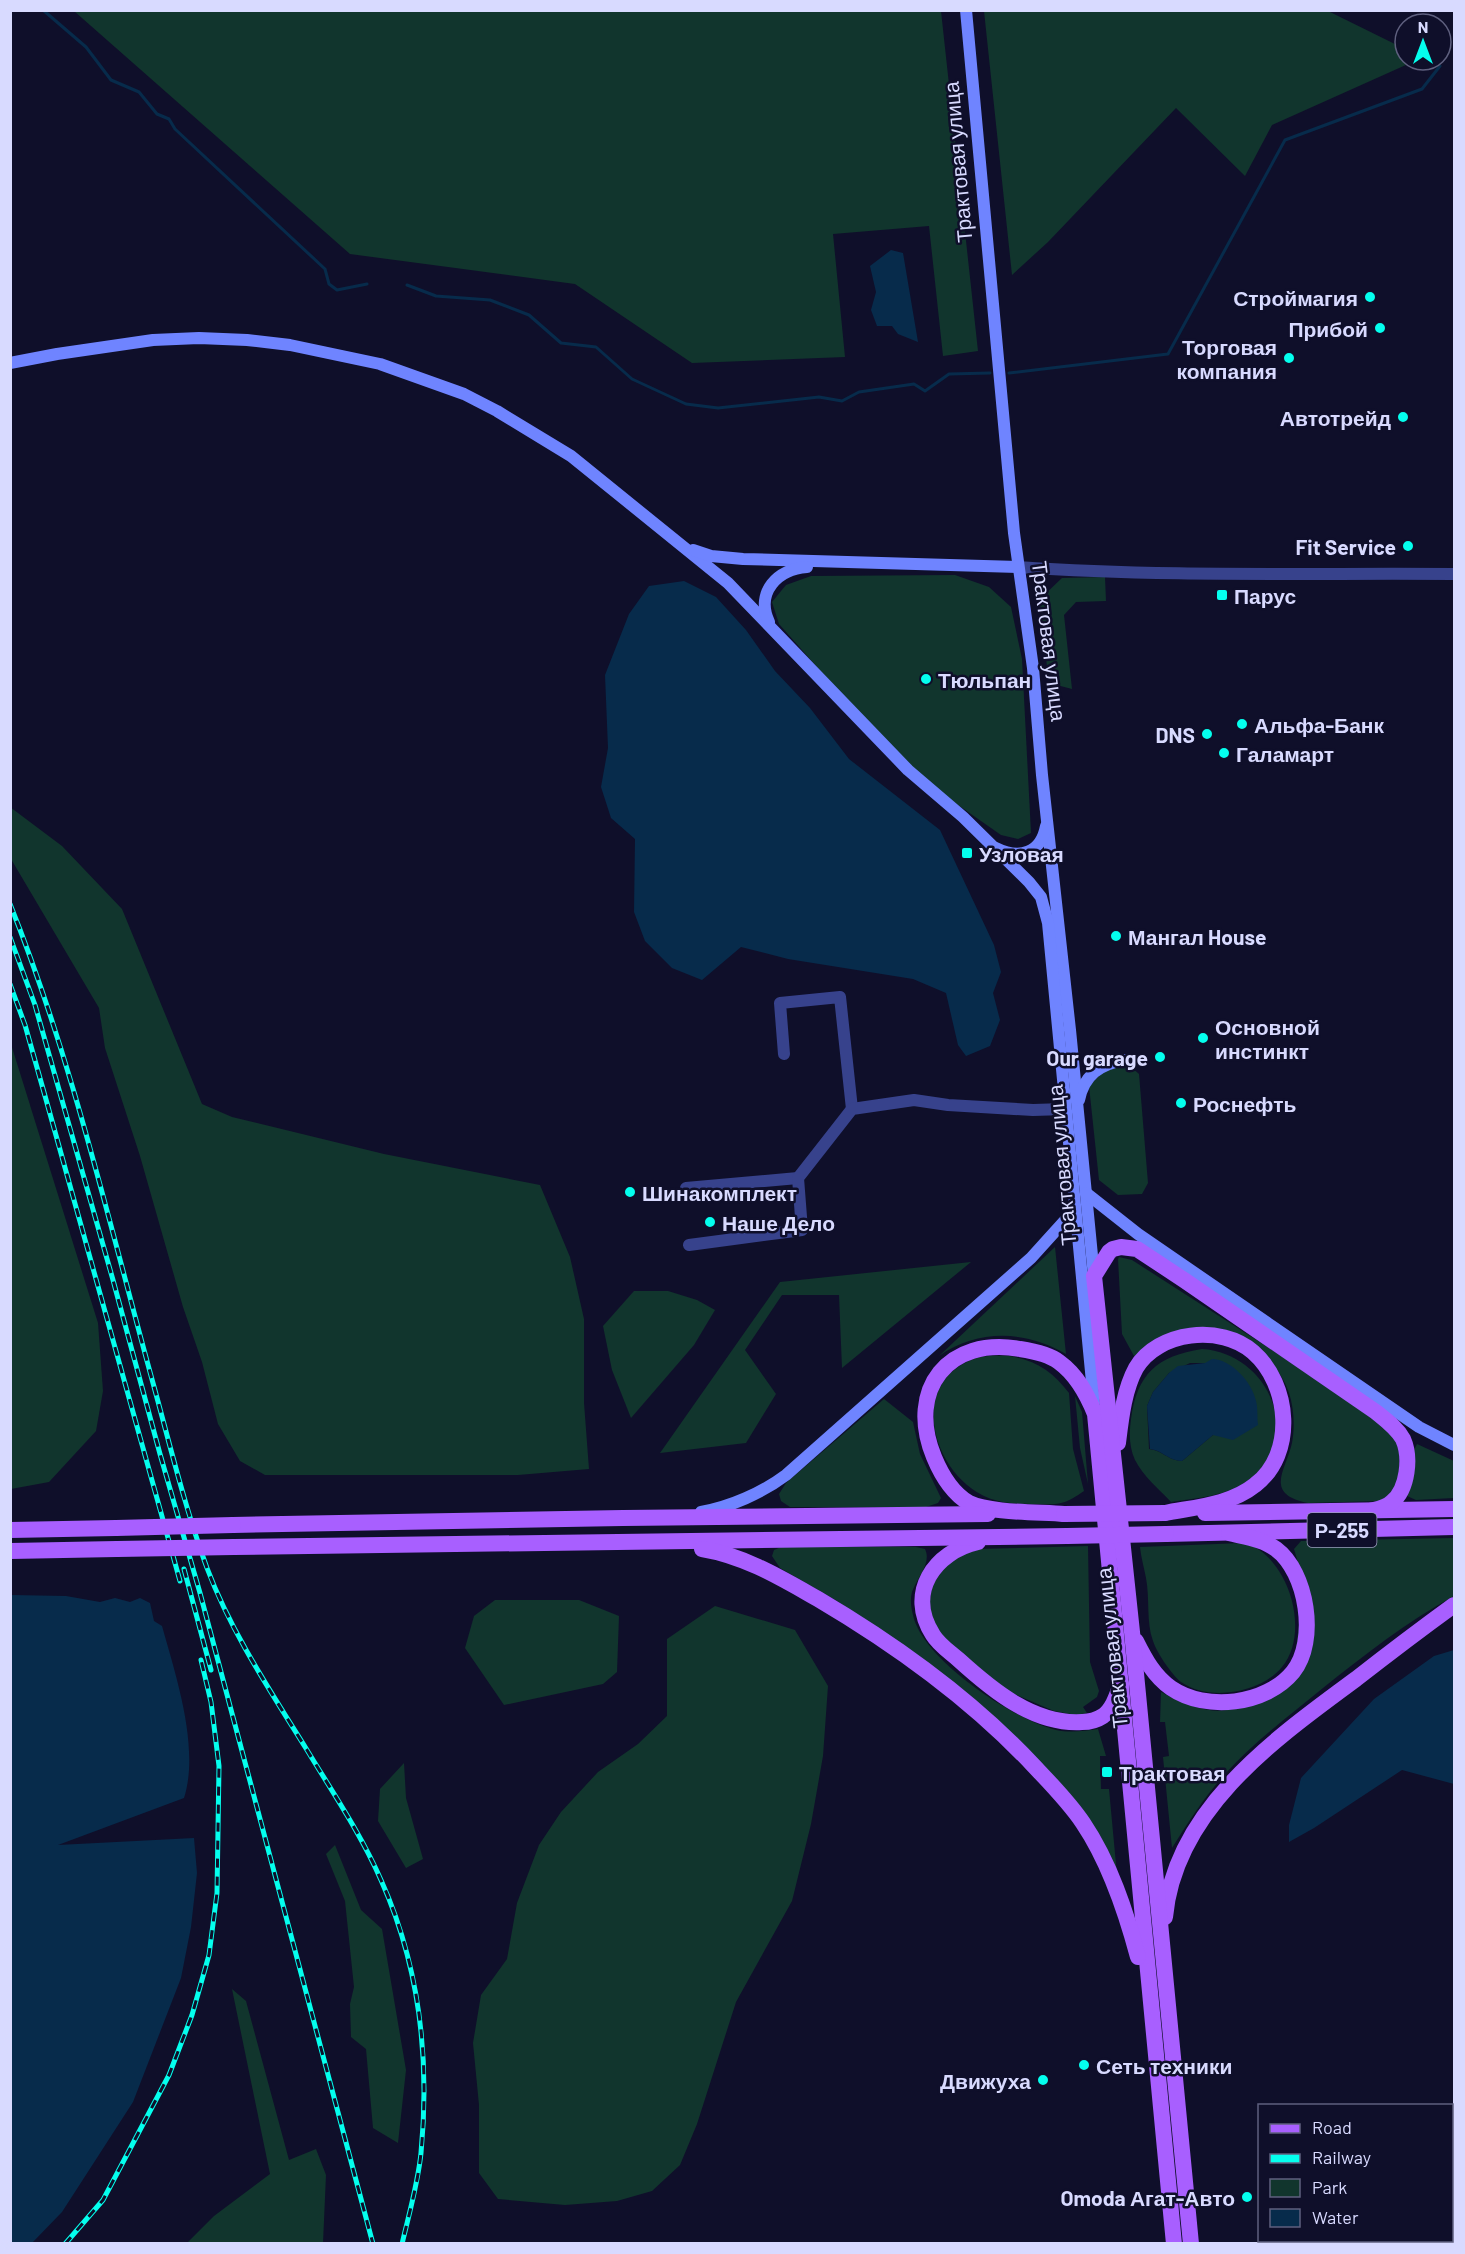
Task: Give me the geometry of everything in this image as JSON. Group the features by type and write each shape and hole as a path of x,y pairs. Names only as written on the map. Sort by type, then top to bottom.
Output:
{"main road":[{"name":"Трактовая улица","path":"966,10 1018,567 1033,668 1047,819 1071,1108 1074,1201 1173,2244"},
{"name":"Трактовая улица","path":"10,363 106,346 153,340 199,338 290,345 380,364 464,394 532,430 571,456 728,583 908,770 963,817 1038,892 1045,907 1048,923 1071,1108 1086,1192 1132,1632 1191,2244"},
{"path":"681,545 719,557 1018,567"},
{"path":"773,628 766,615 765,599 769,587 781,574 800,567 853,562"},
{"path":"996,848 1016,852 1035,849 1043,840 1047,819"},
{"path":"1071,1108 1081,1089 1096,1070 1124,1060"},
{"path":"1086,1192 1138,1234 1409,1421 1455,1445"},
{"path":"623,1518 684,1514 716,1508 756,1493 779,1480 1031,1258 1069,1216 1074,1201"},
{"path":"1094,1276 1113,1249 1121,1247 1137,1250 1389,1422 1400,1435 1405,1446 1407,1464 1405,1476 1400,1492 1393,1502 1370,1511"},
{"path":"1115,1470 1121,1421 1131,1379 1141,1361 1156,1347 1178,1338 1205,1335 1231,1340 1252,1351 1273,1378 1281,1400 1283,1430 1276,1458 1261,1480 1242,1494 1215,1503 1165,1513"},
{"path":"1064,1514 982,1507 969,1503 958,1494 938,1466 928,1439 925,1414 928,1391 940,1370 965,1354 984,1348 1017,1349 1058,1361 1083,1388 1095,1414"},
{"path":"10,1530 623,1518 1455,1509"},
{"name":"Р-255","path":"1229,1533 1455,1527"},
{"path":"10,1551 1229,1533 1257,1540 1275,1548 1288,1564 1299,1585 1306,1611 1306,1633 1302,1657 1287,1678 1263,1693 1233,1702 1195,1699 1161,1680 1147,1662 1132,1632"},
{"path":"1067,1536 990,1540 971,1544 955,1551 939,1562 926,1581 922,1600 925,1620 935,1638 987,1685 1018,1705 1050,1719 1072,1723 1099,1718 1113,1704 1121,1683"},
{"path":"624,1543 699,1548 737,1557 760,1567 861,1624 909,1656 993,1725 1055,1788 1093,1839 1110,1874 1134,1941 1150,2003"},
{"path":"1163,1956 1167,1904 1174,1873 1187,1844 1223,1792 1254,1759 1287,1732 1455,1605"}],"street":[{"path":"1018,567 1090,572 1182,574 1455,574"},
{"path":"783,1054 780,1003 840,997 852,1109"},
{"path":"689,1245 802,1230 798,1178 852,1109 914,1100 948,1105 1033,1110 1071,1108"},
{"path":"686,1188 798,1178"}],"green space":[{"path":"74,11 941,11 978,351 943,356 929,226 833,234 845,357 692,363 575,284 350,254"},
{"path":"984,11 1328,11 1393,43 1393,71 1272,125 1245,176 1176,108 1048,242 1012,275"},
{"path":"955,575 989,587 1011,607 1022,659 1031,833 1018,839 1001,835 908,770 779,624 772,602 786,585 811,576"},
{"path":"1105,577 1106,601 1076,602 1064,615 1072,689 1049,683 1039,600 1062,578"},
{"path":"10,807 62,846 122,909 202,1104 232,1117 384,1154 540,1185 570,1257 584,1319 584,1403 589,1469 518,1475 265,1475 240,1461 218,1424 202,1362 183,1307 140,1156 105,1048 99,1008 11,859"},
{"path":"10,1041 98,1323 103,1391 96,1431 49,1482 11,1489"},
{"path":"1131,1067 1139,1074 1148,1183 1142,1194 1118,1195 1099,1180 1089,1086 1106,1069"},
{"path":"1055,1247 1066,1354 1034,1340 1002,1336 970,1341 939,1356"},
{"path":"1119,1257 1132,1260 1384,1422 1391,1429 1399,1449 1400,1472 1394,1491 1380,1501 1308,1503 1286,1494 1281,1480 1292,1443 1294,1418 1289,1393 1279,1372 1265,1357 1229,1331 1134,1356 1122,1334"},
{"path":"971,1262 842,1368 839,1295 782,1295 745,1350 776,1394 746,1443 660,1453 780,1282"},
{"path":"634,1291 668,1291 697,1300 715,1310 694,1345 631,1418 612,1370 603,1326"},
{"path":"1202,1349 1225,1354 1245,1365 1261,1381 1271,1399 1276,1420 1275,1441 1266,1461 1250,1479 1241,1485 1212,1495 1171,1502 1138,1466 1131,1445 1130,1424 1138,1390 1144,1379 1161,1362 1186,1352","holes":["1190,1363 1205,1363 1213,1435 1182,1461 1149,1449 1147,1406 1153,1392 1169,1373"]},
{"path":"1009,1356 1043,1368 1069,1393 1073,1449 1084,1491 1070,1500 1054,1504 1019,1504 988,1498 964,1482 950,1465 939,1446 934,1425 935,1404 941,1385 955,1369 977,1358"},
{"path":"1075,1396 1082,1412 1088,1484 1080,1448"},
{"path":"884,1399 913,1422 920,1454 941,1498 938,1503 926,1507 790,1507 781,1501 779,1494 786,1483"},
{"path":"1417,1444 1454,1461 1454,1498 1416,1500 1407,1496 1413,1452"},
{"path":"1454,1538 1454,1596 1419,1617 1371,1651 1261,1739 1218,1782 1172,1848 1163,1757 1169,1756 1165,1722 1160,1722 1161,1692 1199,1708 1214,1711 1228,1710 1256,1700 1292,1682 1304,1583 1294,1549 1301,1541"},
{"path":"1242,1543 1255,1547 1270,1559 1287,1586 1294,1610 1293,1646 1282,1667 1261,1683 1234,1692 1206,1692 1181,1682 1161,1657 1153,1641 1140,1547"},
{"path":"1088,1546 1090,1662 1099,1691 1097,1697 1083,1707 1087,1713 1076,1715 1054,1711 1012,1693 992,1679 941,1635 928,1612 932,1586 949,1561 976,1549"},
{"path":"781,1547 916,1547 925,1549 927,1560 912,1592 911,1603 920,1632 933,1650 972,1685 1017,1714 1056,1730 1072,1732 1098,1729 1106,1756 1100,1756 1101,1789 1109,1789 1117,1875 1083,1811 839,1602 780,1568 772,1556 774,1550"},
{"path":"495,1600 579,1600 619,1616 617,1672 603,1684 504,1705 465,1648 474,1616"},
{"path":"715,1606 795,1630 828,1686 823,1756 811,1824 792,1901 736,2002 697,2124 680,2165 652,2191 617,2201 565,2205 498,2199 479,2173 479,2105 473,2043 481,1995 507,1959 517,1903 539,1845 561,1812 598,1772 638,1744 667,1716 667,1639"},
{"path":"404,1763 406,1798 423,1859 406,1868 378,1821 380,1789"},
{"path":"335,1845 361,1910 382,1929 406,2070 398,2143 373,2128 366,2049 351,2037 350,2004 354,1987 345,1901 326,1854"},
{"path":"232,1989 246,2001 289,2160 316,2149 326,2175 323,2243 187,2243 214,2216 270,2174"}],"water":[{"path":"891,250 903,253 918,342 898,334 892,326 877,326 871,310 876,292 870,266"},
{"path":"684,581 716,597 746,630 775,671 810,708 849,759 940,830 994,945 1001,972 993,993 1000,1020 990,1046 966,1056 958,1045 946,993 913,979 788,959 741,947 702,980 672,968 645,941 634,912 635,839 611,818 601,787 608,748 605,675 629,614 649,586"},
{"path":"1212,1359 1233,1367 1250,1386 1256,1401 1258,1425 1233,1440 1213,1435 1182,1461 1150,1449 1147,1406 1153,1392 1178,1366 1205,1363"},
{"path":"11,1595 66,1596 100,1602 115,1598 130,1602 140,1598 150,1603 154,1621 162,1626 184,1712 189,1757 184,1798 58,1845 194,1838 197,1873 191,1927 181,1978 133,2102 62,2212 31,2244 10,2243"},
{"path":"1454,1650 1454,1784 1402,1770 1289,1842 1289,1825 1301,1778 1374,1699 1434,1656"}],"waterway":[{"path":"43,10 86,47 111,80 139,92 157,114 169,119 175,129 325,269 329,284 337,290 367,284"},
{"path":"1009,373 1168,354 1285,140 1422,89 1435,72"},
{"path":"407,285 436,296 490,300 529,315 561,343 596,347 632,379 686,404 718,408 819,397 842,401 859,392 914,384 925,391 949,374 990,373"}],"railway":[{"path":"10,904 71,1081 178,1476 207,1568 252,1661 365,1846 381,1880 405,1946 419,2014 424,2082 420,2164 402,2244"},
{"path":"10,937 35,1005 200,1593 373,2244"},
{"path":"10,984 25,1025 180,1581"},
{"path":"184,1569 211,1670"},
{"path":"65,2244 103,2200 169,2075 192,2015 209,1955 217,1893 219,1766 211,1702 201,1660"}],"place":[{"name":"Строймагия","path":"1370,297"},
{"name":"Прибой","path":"1380,328"},
{"name":"Торговая компания","path":"1289,358"},
{"name":"Автотрейд","path":"1403,417"},
{"name":"Fit Service","path":"1408,546"},
{"name":"Парус","path":"1222,595"},
{"name":"Тюльпан","path":"926,679"},
{"name":"Альфа-Банк","path":"1242,724"},
{"name":"DNS","path":"1207,734"},
{"name":"Галамарт","path":"1224,753"},
{"name":"Узловая","path":"967,853"},
{"name":"Мангал House","path":"1116,936"},
{"name":"Основной инстинкт","path":"1203,1038"},
{"name":"Our garage","path":"1160,1057"},
{"name":"Роснефть","path":"1181,1103"},
{"name":"Шинакомплект","path":"630,1192"},
{"name":"Наше Дело","path":"710,1222"},
{"name":"Трактовая","path":"1107,1772"},
{"name":"Сеть техники","path":"1084,2065"},
{"name":"Движуха","path":"1043,2080"},
{"name":"Omoda Агат-Авто","path":"1247,2197"}]}
